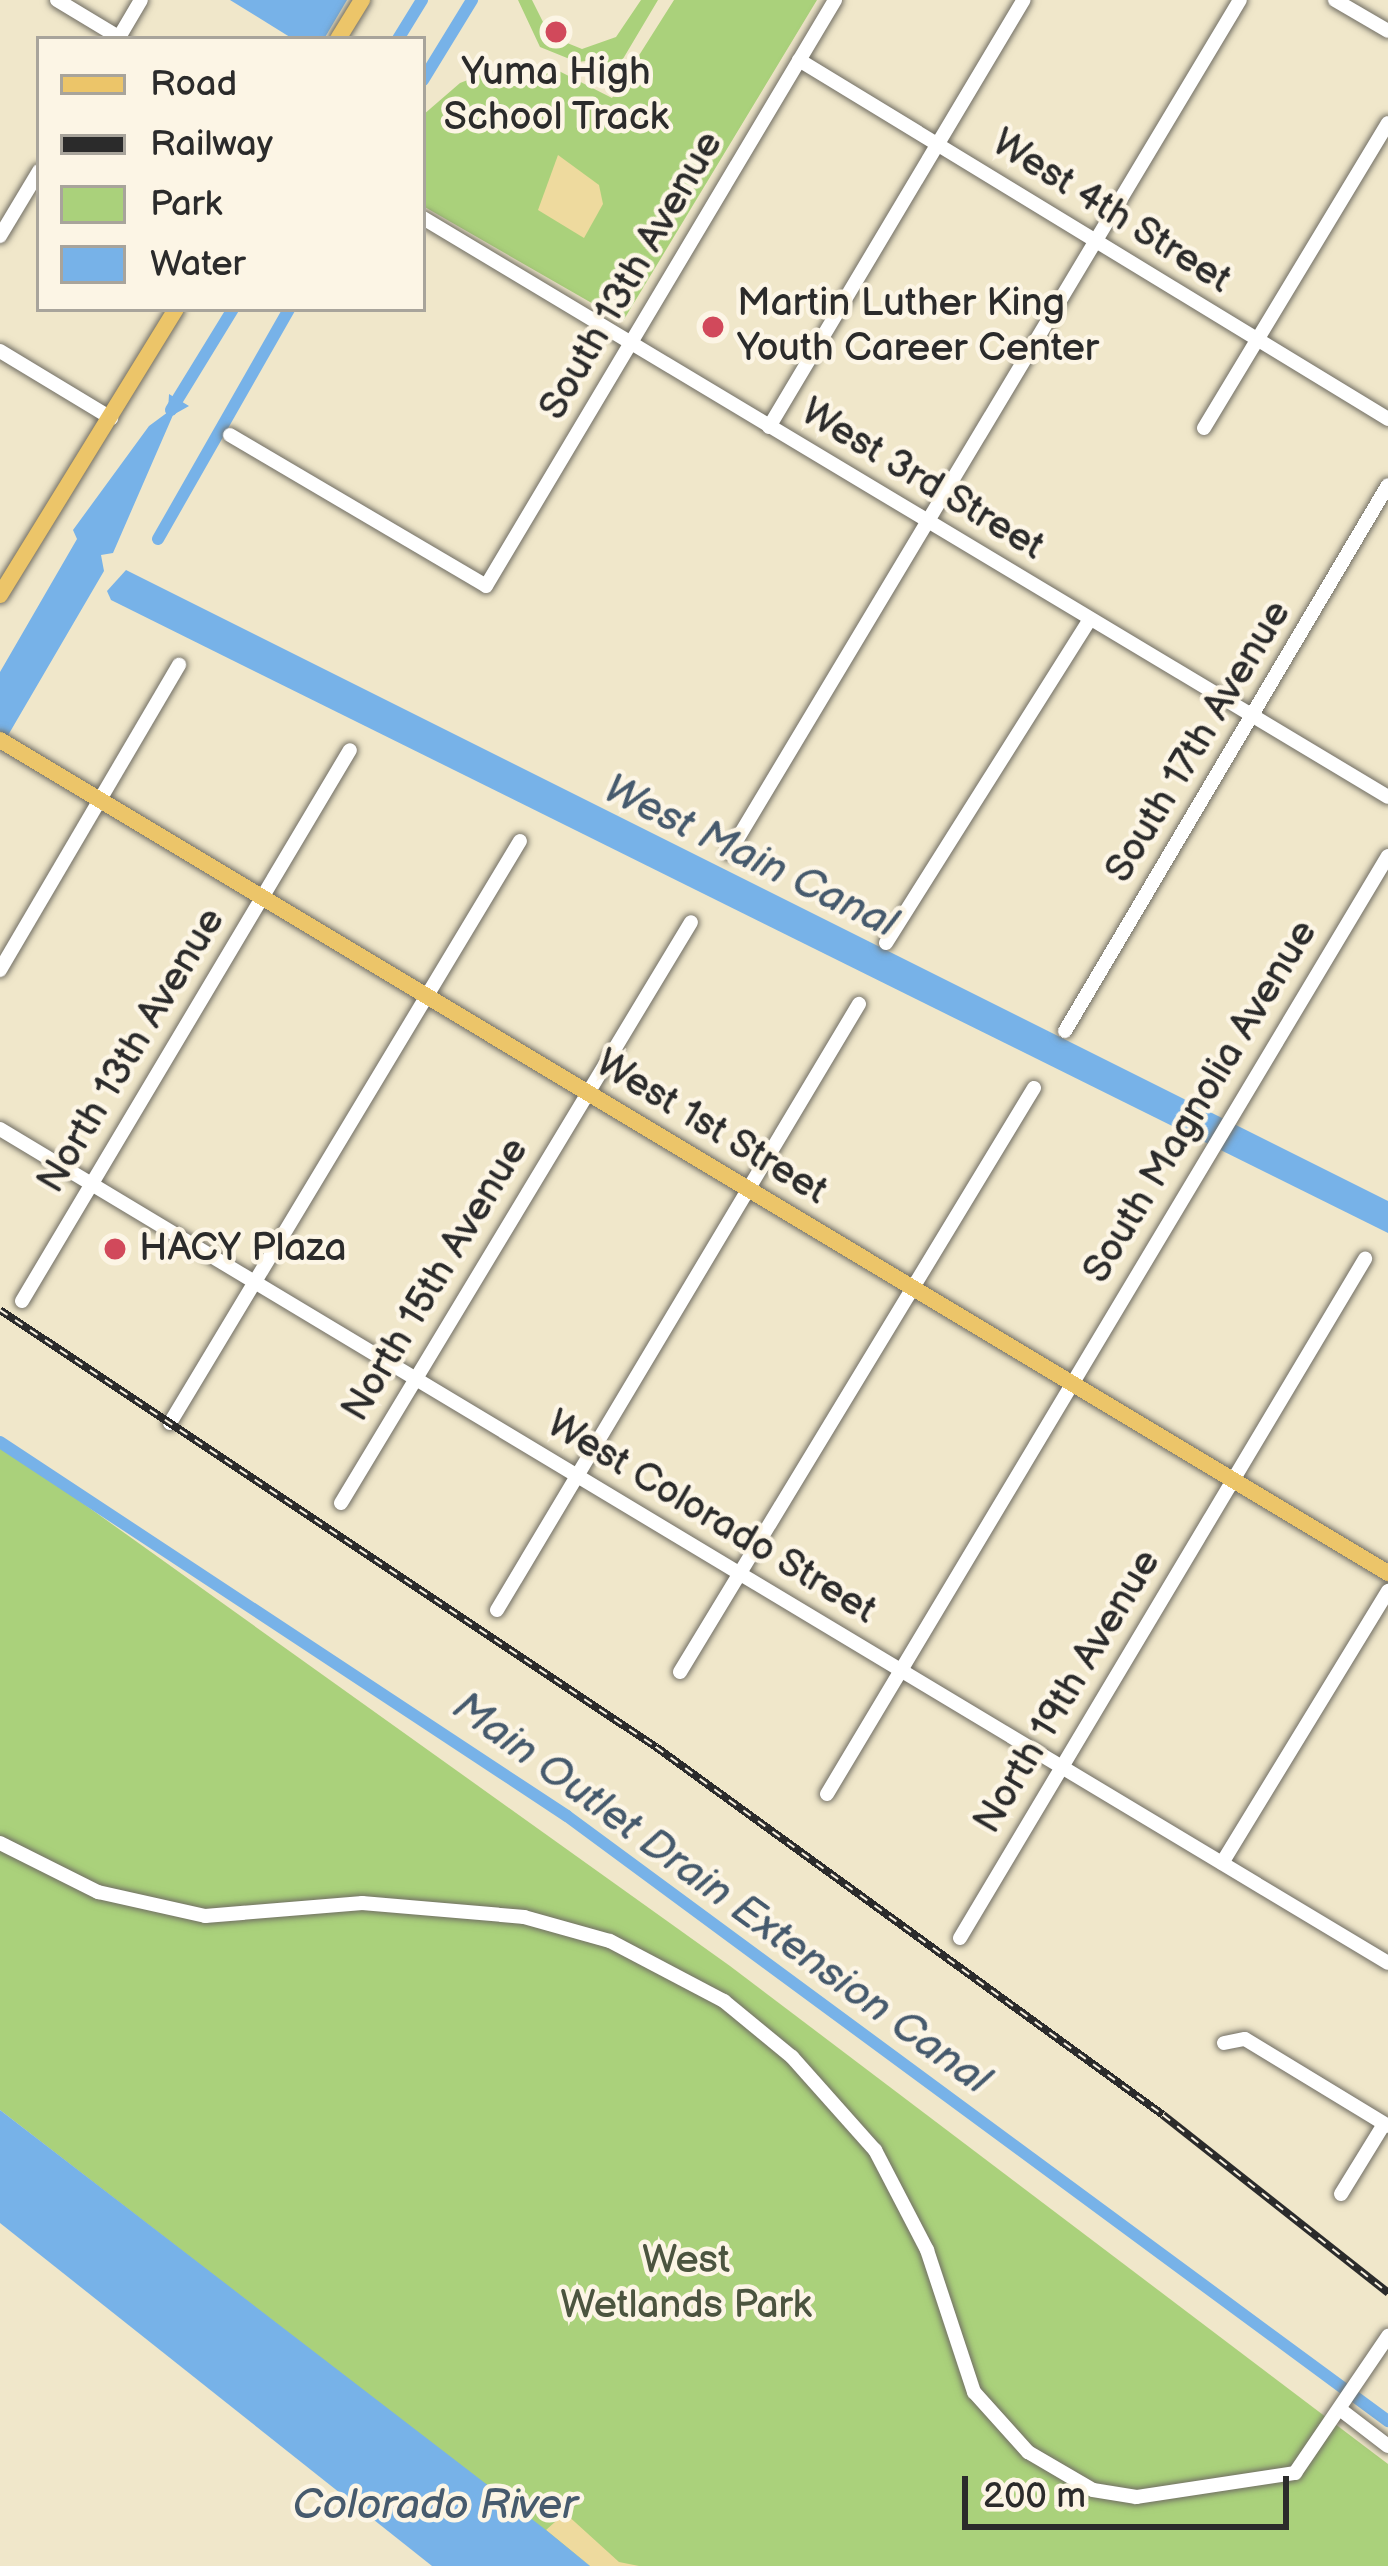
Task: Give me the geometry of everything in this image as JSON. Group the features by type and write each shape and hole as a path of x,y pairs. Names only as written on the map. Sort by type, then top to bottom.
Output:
{"main road":[{"path":"340,36 362,0"},
{"path":"0,595 174,312"},
{"name":"West 1st Street","path":"5,742 1388,1573"}],"street":[{"path":"57,0 117,36"},
{"path":"121,36 141,0"},
{"name":"South 13th Avenue","path":"230,435 486,586 835,0"},
{"path":"770,427 1024,0"},
{"path":"729,853 1240,0"},
{"path":"1335,0 1388,31"},
{"name":"West 4th Street","path":"799,60 1388,419"},
{"path":"1204,428 1388,123"},
{"path":"0,236 36,176"},
{"name":"West 3rd Street","path":"426,220 1388,797"},
{"path":"0,351 111,418"},
{"name":"South 17th Avenue","path":"1065,1031 1388,485"},
{"path":"886,944 1090,619"},
{"path":"0,970 179,665"},
{"name":"North 13th Avenue","path":"22,1301 350,750"},
{"path":"170,1423 520,841"},
{"name":"South Magnolia Avenue","path":"827,1794 1226,1119 1388,856"},
{"name":"North 15th Avenue","path":"341,1503 691,922"},
{"path":"497,1610 859,1004"},
{"path":"680,1672 1034,1088"},
{"name":"West Colorado Street","path":"0,1129 1387,1961"},
{"name":"North 19th Avenue","path":"960,1938 1365,1258"},
{"path":"1222,1863 1388,1592"},
{"path":"0,1843 98,1892 185,1914 362,1903 524,1917 610,1941 724,2002 793,2057 875,2150 927,2250 974,2392 1028,2452 1093,2490 1136,2497 1295,2473 1388,2336"},
{"path":"1224,2043 1245,2039 1386,2125 1341,2194"},
{"path":"1337,2417 1388,2446"}],"green space":[{"path":"518,0 532,0 550,36 582,49 616,37 641,0 658,0 614,74 601,67 605,59 577,62 540,47"},
{"path":"674,0 817,0 623,321 426,208 426,112 460,83 506,65 553,68 612,98"},
{"name":"West Wetlands Park","path":"0,1444 730,1966 1388,2464 1388,2566 590,2566 0,2110"}],"sand":[{"path":"558,155 599,185 603,204 584,238 538,210"},
{"path":"565,2513 619,2562 639,2566 590,2566 546,2530"}],"water":[{"path":"230,0 347,0 326,36 288,36"},
{"path":"169,394 189,406 173,415 113,553 101,555 104,571 0,749 0,672 77,539 73,530 149,426 168,412"},
{"path":"126,570 1388,1201 1388,1233 111,600 107,591"},
{"name":"Colorado River","path":"0,2110 590,2566 432,2566 0,2223"}],"waterway":[{"path":"400,36 422,0"},
{"path":"426,75 472,0"},
{"path":"171,410 231,312"},
{"path":"158,539 287,312"},
{"name":"Main Outlet Drain Extension Canal","path":"0,1442 567,1816 1388,2421"}],"railway":[{"path":"0,1310 656,1747 1163,2115 1388,2293"}],"place":[{"name":"Yuma High School Track","path":"556,32"},
{"name":"Martin Luther King Youth Career Center","path":"713,327"},
{"name":"HACY Plaza","path":"115,1249"}],"water label":[{"name":"West Main Canal","path":"750,857"}]}
